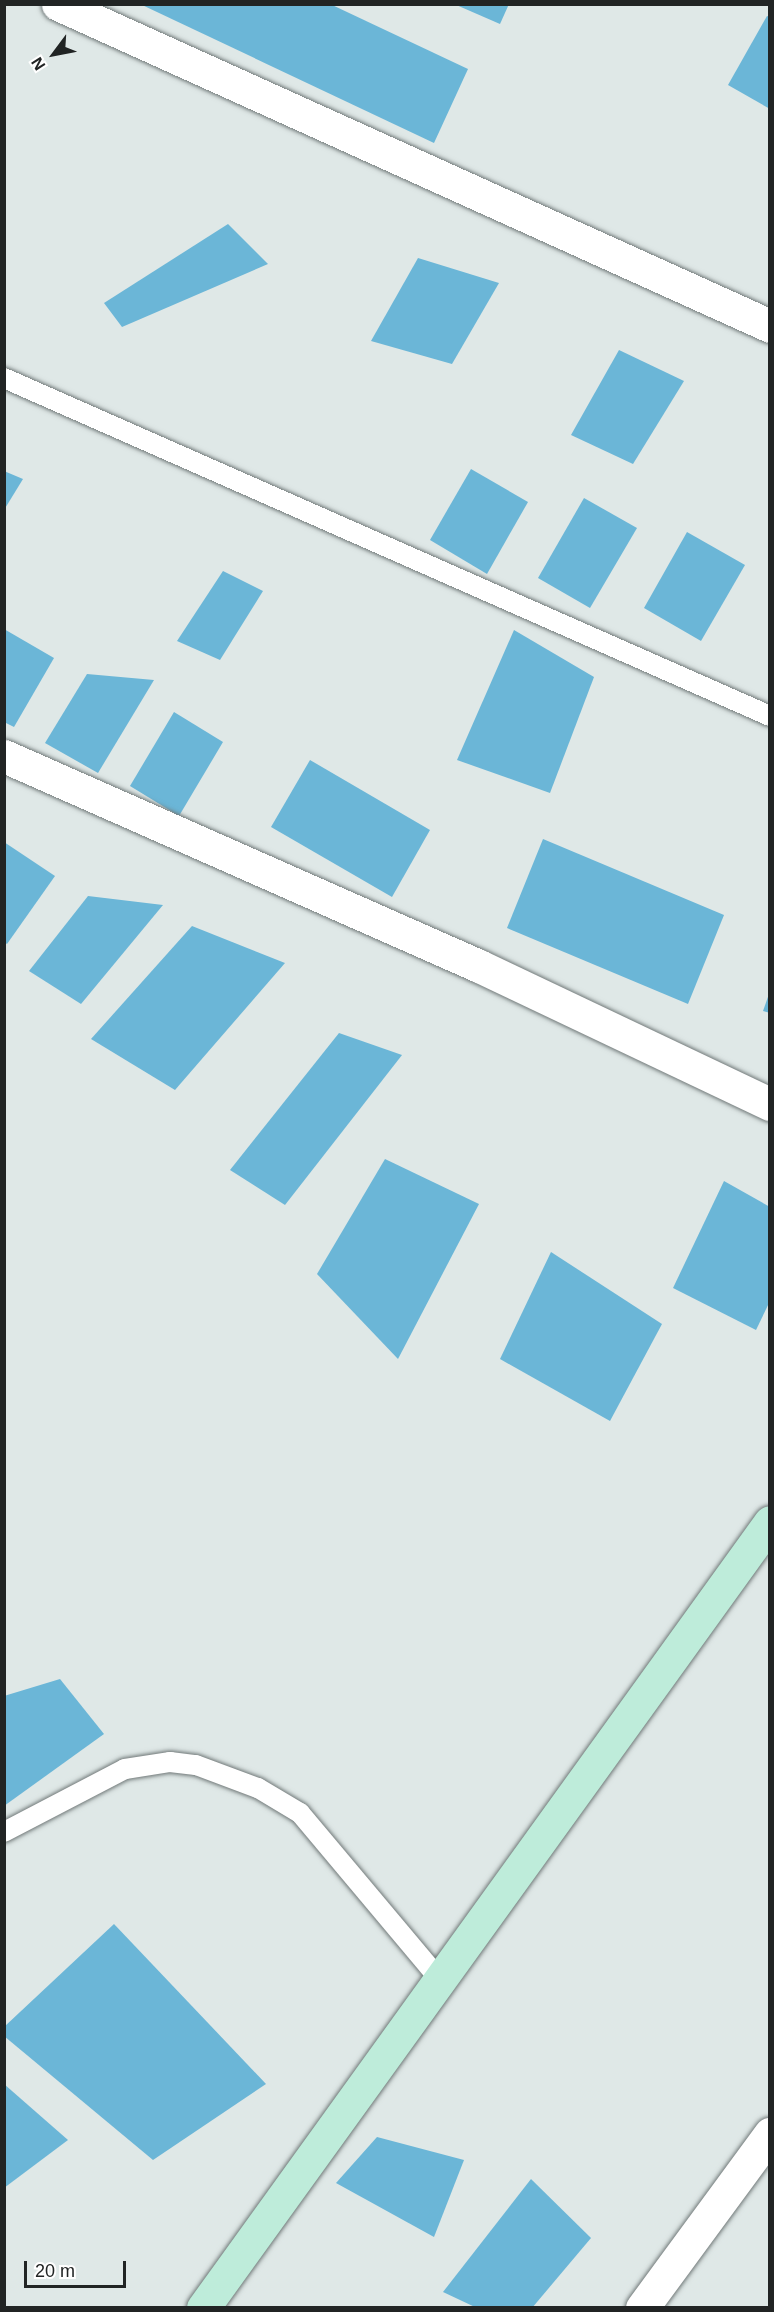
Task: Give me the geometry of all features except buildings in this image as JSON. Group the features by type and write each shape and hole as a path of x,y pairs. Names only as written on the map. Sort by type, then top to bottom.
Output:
{"street":[{"path":"58,4 770,326"},
{"path":"4,756 479,966 770,1104"},
{"path":"203,2307 770,1522"},
{"path":"642,2307 770,2134"}],"lane":[{"path":"4,378 770,716"},
{"path":"4,1832 124,1769 170,1762 195,1765 258,1788 300,1813 440,1980"}]}
